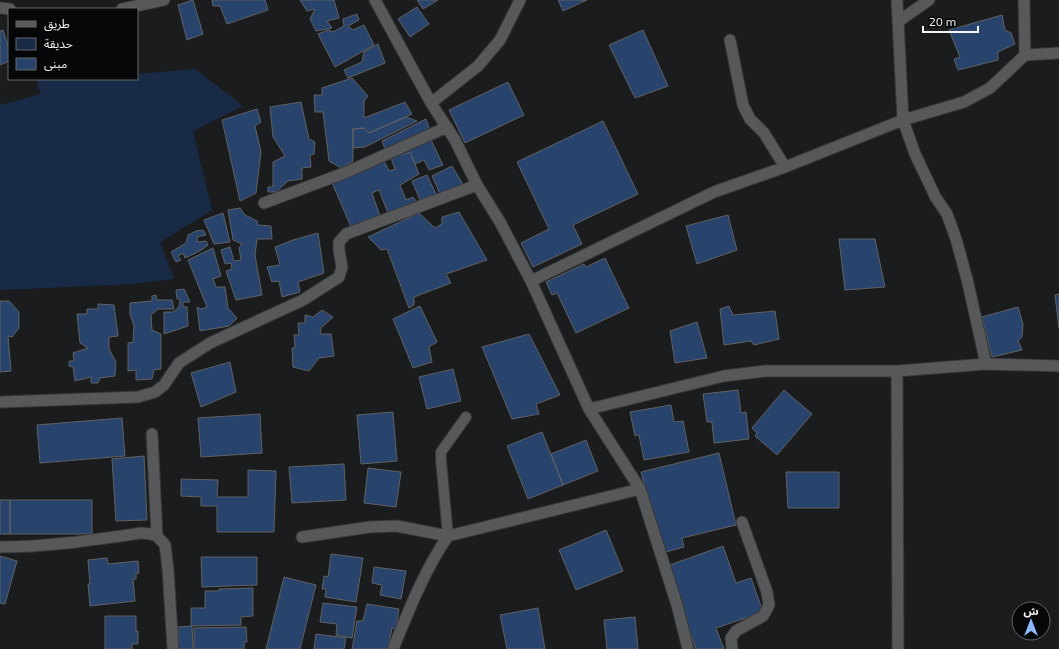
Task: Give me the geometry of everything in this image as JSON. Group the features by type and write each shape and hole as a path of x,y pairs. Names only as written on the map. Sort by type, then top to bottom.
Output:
{"street":[{"path":"127,8 164,0"},
{"path":"375,0 431,103 455,140 477,185 500,222 531,281 589,409 640,489 677,605 688,649"},
{"path":"431,103 478,66 500,40 520,0"},
{"path":"898,0 903,120 915,154 936,198 947,214 956,239 967,279 986,364"},
{"path":"899,21 929,0"},
{"path":"1024,0 1026,55"},
{"path":"730,40 743,104 750,119 764,133 785,167"},
{"path":"531,281 714,192 785,167 903,120 964,102 990,88 1026,55 1059,53"},
{"path":"264,202 347,172 447,127"},
{"path":"0,402 138,397 155,392 164,384 179,363 210,343 303,300 339,276 342,267 339,242 346,234 477,185"},
{"path":"589,409 724,376 765,372 897,371 986,364 1059,366"},
{"path":"897,371 898,649"},
{"path":"152,434 158,536 165,545 173,649"},
{"path":"302,537 370,527 397,526 448,536 640,489"},
{"path":"732,649 731,638 736,631 763,616 769,605 768,592 742,522"},
{"path":"0,547 78,543 141,533 158,536"},
{"path":"393,649 417,591 435,554 448,536"}],"lane":[{"path":"448,536 441,452 466,417"}],"green space":[{"path":"195,69 243,106 193,131 212,210 160,242 174,279 134,284 0,290 0,105 41,94 36,80 138,80 138,74"}],"building":[{"path":"193,0 203,34 187,40 178,5"},
{"path":"212,0 265,0 268,10 227,24 220,6 213,6"},
{"path":"300,0 334,0 339,18 327,21 332,28 316,31 310,19 315,9 307,11"},
{"path":"417,0 438,0 423,9"},
{"path":"558,0 587,0 563,11"},
{"path":"417,7 429,24 410,37 398,19"},
{"path":"357,14 359,20 348,26 353,30 364,25 374,45 335,67 318,34 328,30 333,32 344,26 343,19"},
{"path":"1002,15 1005,30 1011,33 1015,44 998,52 998,60 958,70 954,59 960,57 949,30"},
{"path":"3,30 8,46 8,61 0,65 0,31"},
{"path":"643,30 668,86 635,98 609,45"},
{"path":"378,44 385,63 348,78 344,70 362,62 364,52"},
{"path":"352,78 368,96 364,101 364,118 405,102 412,114 369,133 364,128 353,129 353,161 341,168 329,161 323,112 315,112 314,95 322,95 322,88"},
{"path":"508,82 524,115 465,143 449,110"},
{"path":"301,102 309,139 315,142 314,154 310,155 311,167 302,168 302,179 288,181 276,192 268,192 268,187 273,187 273,162 285,156 273,137 270,107"},
{"path":"257,109 261,122 255,126 261,152 256,193 240,201 222,120"},
{"path":"406,117 417,121 365,147 353,148 353,129 364,128 369,133"},
{"path":"426,119 430,130 385,149 382,141"},
{"path":"603,121 638,194 573,225 582,244 533,267 521,243 549,229 517,162"},
{"path":"430,138 443,165 429,170 424,160 415,164 408,147"},
{"path":"410,152 419,174 400,185 406,200 413,197 417,202 388,213 379,190 372,193 380,216 351,227 331,180 383,159 389,171 395,169 391,158"},
{"path":"452,166 464,186 440,194 432,176"},
{"path":"427,175 436,194 420,200 412,181"},
{"path":"240,208 245,215 257,221 258,225 271,226 272,239 257,239 255,255 262,295 236,300 226,271 232,269 231,263 225,264 221,250 230,247 234,261 241,260 239,248 242,244 233,240 228,210"},
{"path":"459,212 487,260 446,274 451,283 414,297 414,305 409,308 387,249 381,250 368,237 419,213 435,228 442,224 442,217"},
{"path":"223,213 230,242 214,244 204,220"},
{"path":"728,215 737,250 697,264 686,226"},
{"path":"203,230 206,235 197,237 198,242 206,241 208,245 200,251 185,258 183,253 178,256 181,260 176,262 171,252 186,243 188,235 196,231"},
{"path":"318,233 324,273 298,282 300,292 282,297 279,281 272,282 267,267 280,265 275,247"},
{"path":"839,239 875,239 885,287 845,290"},
{"path":"213,248 221,276 213,279 216,287 225,287 228,308 237,318 229,326 200,331 197,307 201,309 207,307 188,260"},
{"path":"605,258 629,308 576,333 557,293 552,295 546,282 584,264 586,267"},
{"path":"184,289 190,302 183,302 183,307 187,307 188,326 164,334 164,312 173,312 179,307 180,299 177,299 176,290"},
{"path":"1059,294 1059,328 1055,295"},
{"path":"156,295 157,300 172,300 174,309 158,309 151,315 152,330 161,334 161,369 154,370 152,379 136,380 136,370 128,371 128,343 133,342 134,326 130,314 130,303 152,301 152,296"},
{"path":"0,301 9,301 19,312 19,328 12,337 8,336 11,371 0,372"},
{"path":"98,304 114,305 118,336 109,337 109,349 116,362 115,376 100,378 98,383 91,383 91,377 75,381 73,367 69,366 69,361 74,361 73,353 88,348 80,343 77,314 87,314 87,309 98,309"},
{"path":"420,306 437,342 429,347 432,362 413,368 393,319"},
{"path":"729,306 733,315 775,311 779,339 754,345 751,341 724,345 720,309"},
{"path":"1018,307 1023,324 1022,337 1018,341 1022,350 992,357 982,317"},
{"path":"322,310 333,317 321,328 320,334 331,334 334,356 319,358 309,371 293,367 292,348 295,348 294,335 299,335 298,323 305,323 305,315 313,317"},
{"path":"697,322 707,358 675,363 670,331"},
{"path":"529,334 560,395 536,404 539,414 512,419 482,347"},
{"path":"230,362 236,392 201,407 191,373"},
{"path":"453,369 461,401 427,409 419,377"},
{"path":"738,390 741,413 746,412 749,439 714,443 712,422 707,422 703,394"},
{"path":"784,390 812,414 777,455 755,436 757,433 752,428"},
{"path":"671,405 674,422 683,421 689,452 644,460 639,435 635,436 630,412"},
{"path":"393,412 397,461 361,464 357,415"},
{"path":"260,414 262,453 201,457 198,418"},
{"path":"122,418 125,456 40,463 37,425"},
{"path":"542,432 563,485 528,499 507,446"},
{"path":"586,440 598,471 563,485 551,454"},
{"path":"719,453 736,525 682,538 684,547 666,552 663,542 659,543 641,472"},
{"path":"144,456 147,520 116,521 112,459"},
{"path":"344,464 346,500 292,503 289,467"},
{"path":"368,468 401,472 396,507 364,503"},
{"path":"248,470 276,471 274,532 217,532 217,506 201,506 201,497 181,496 181,479 218,480 217,497 248,497"},
{"path":"786,472 839,472 839,508 788,508"},
{"path":"0,500 10,500 10,534 0,534"},
{"path":"10,500 92,500 92,534 10,534"},
{"path":"606,530 623,571 576,590 559,550"},
{"path":"723,546 736,583 751,578 763,612 716,628 724,649 696,649 667,566"},
{"path":"331,554 363,558 356,602 325,597 326,589 322,589 324,576 328,577"},
{"path":"0,556 17,561 5,604 0,603"},
{"path":"201,557 257,557 257,585 202,587"},
{"path":"107,558 108,564 138,561 139,573 136,574 136,579 133,579 135,601 90,606 88,560"},
{"path":"374,567 406,571 401,599 380,595 382,585 372,583"},
{"path":"284,577 316,585 300,649 266,649"},
{"path":"253,588 253,616 241,617 241,625 191,626 191,608 205,608 205,591"},
{"path":"323,603 357,607 352,638 336,635 337,624 320,622"},
{"path":"367,604 399,609 396,629 392,628 388,649 352,649 357,621 363,621"},
{"path":"538,608 545,649 507,649 500,615"},
{"path":"105,616 136,616 138,644 132,644 132,649 105,649"},
{"path":"635,617 638,649 607,649 604,620"},
{"path":"192,626 193,649 175,649 175,643 179,643 178,627"},
{"path":"246,627 247,642 244,642 244,649 194,649 194,628"},
{"path":"316,634 346,638 344,649 314,649"}]}
